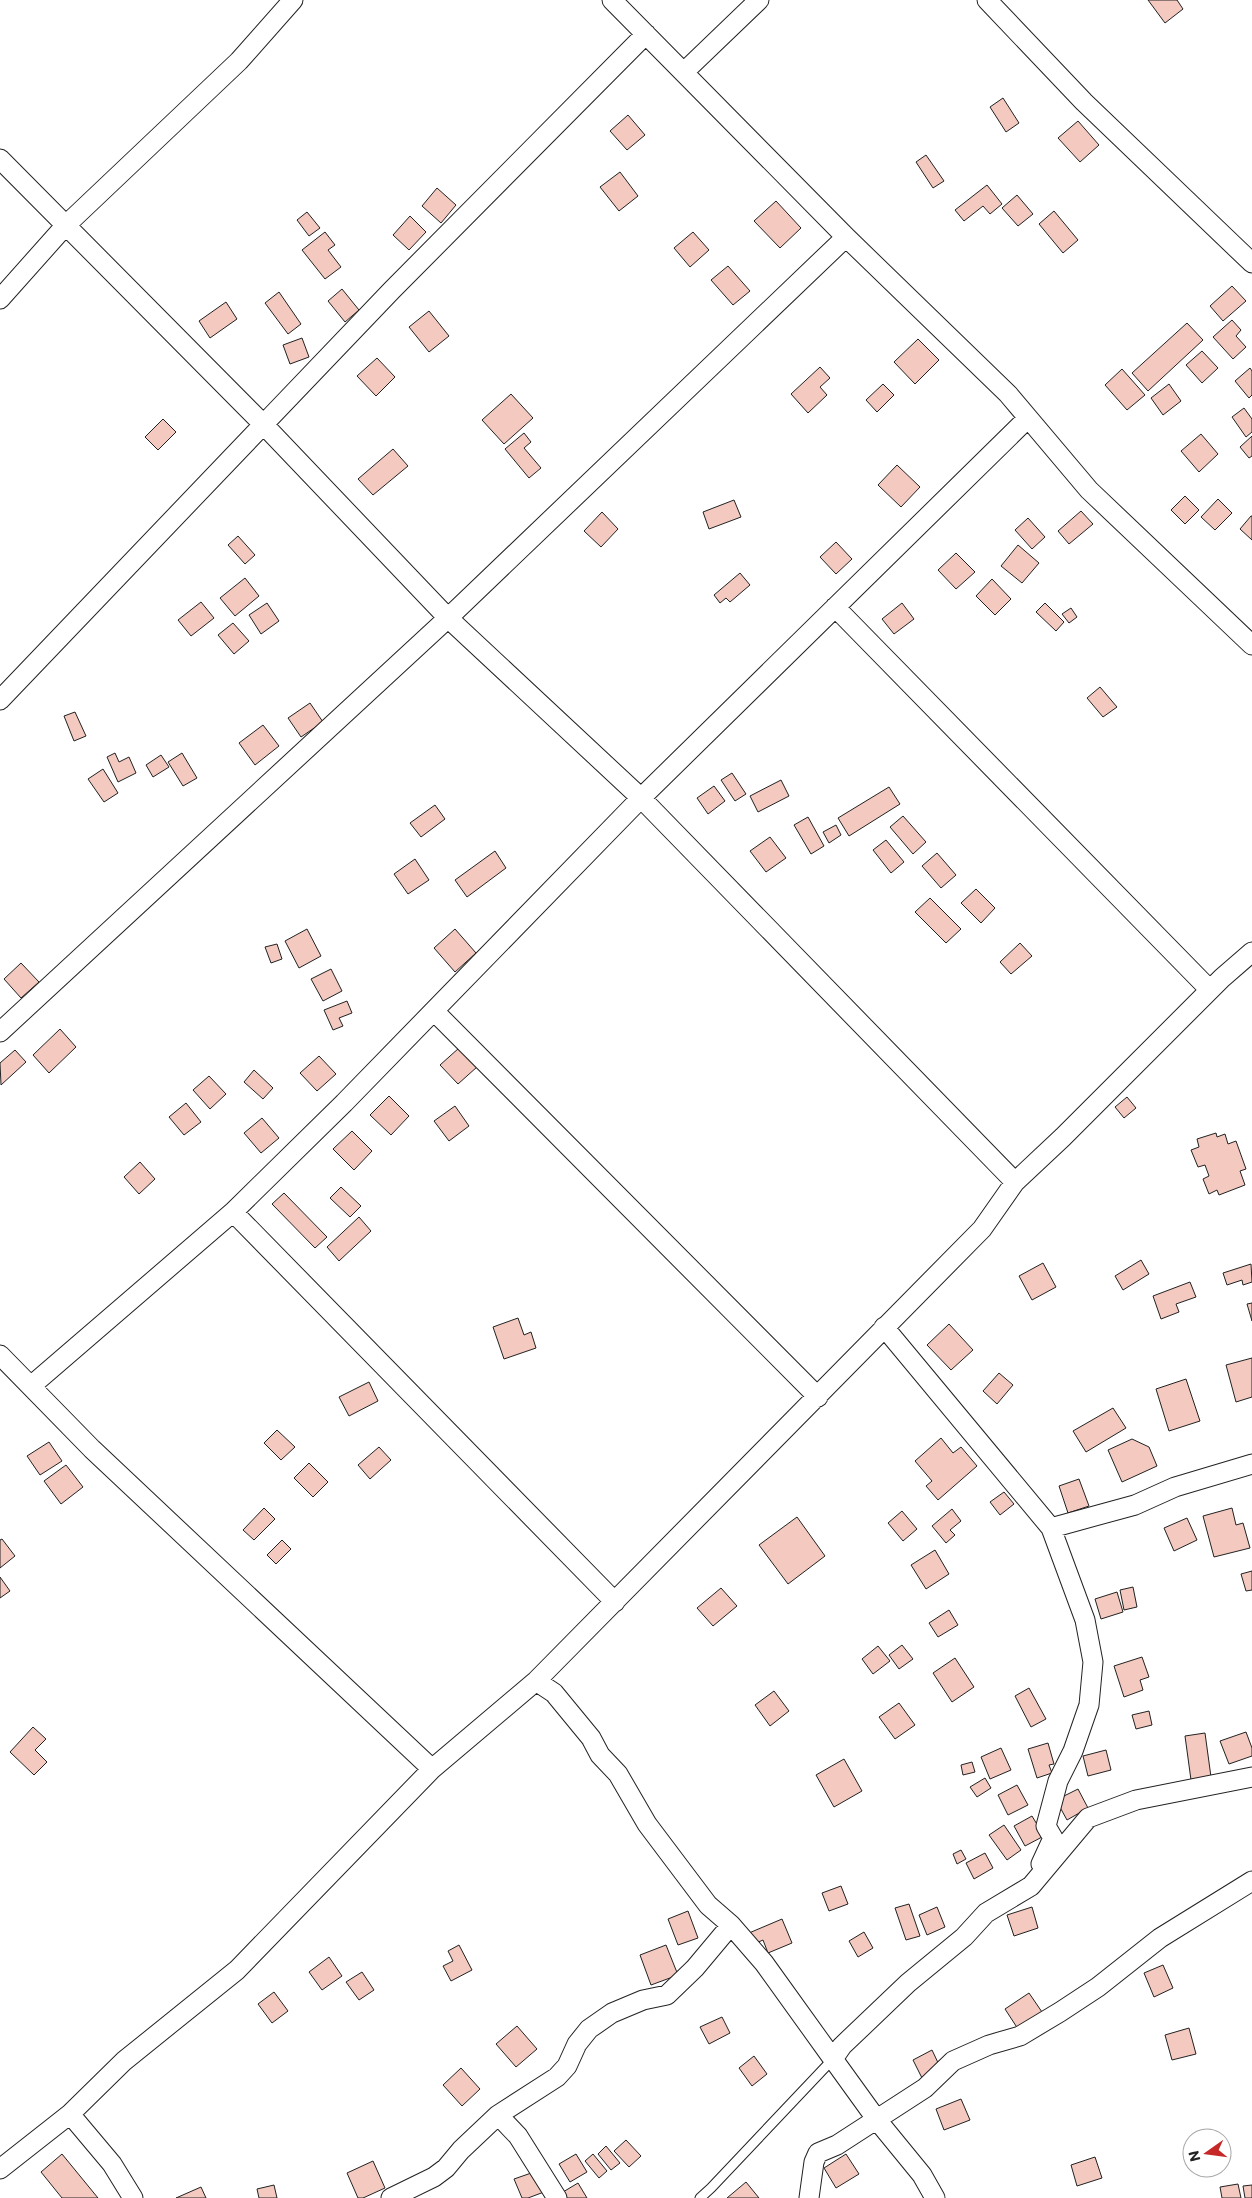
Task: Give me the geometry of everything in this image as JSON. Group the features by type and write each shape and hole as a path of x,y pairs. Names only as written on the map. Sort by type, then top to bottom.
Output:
{"street":[{"path":"0,299 65,226 239,61 292,0"},
{"path":"612,0 846,236 1008,394 1089,490 1252,645"},
{"path":"684,72 759,0"},
{"path":"987,0 1084,102 1252,263"},
{"path":"0,700 392,290 646,34"},
{"path":"0,159 263,424 448,618 641,798 1015,1182"},
{"path":"0,1032 448,618 846,236"},
{"path":"31,1386 232,1212 344,1104 641,798 1028,418"},
{"path":"835,607 1210,990"},
{"path":"0,2169 70,2114 124,2061 237,1970 432,1769 536,1681 982,1229 1015,1182 1063,1137 1210,990 1252,952"},
{"path":"434,1010 818,1397"},
{"path":"232,1212 615,1602"},
{"path":"884,1327 1051,1528 1085,1620 1093,1662 1089,1705 1073,1751 1058,1781 1046,1826 1053,1838 1031,1886"},
{"path":"0,1355 92,1448 432,1769"},
{"path":"1051,1528 1135,1505 1175,1487 1252,1464"},
{"path":"536,1681 554,1694 591,1738 600,1755 618,1774 647,1824 708,1905 731,1925 764,1962 877,2120 922,2175 935,2198"},
{"path":"833,2059 842,2046 875,2014 908,1983 964,1937 986,1913 1031,1886 1088,1818 1136,1800 1252,1777"},
{"path":"809,2198 814,2162 818,2153 837,2145 925,2088 953,2061 989,2045 1020,2036 1098,1987 1160,1938 1252,1881"},
{"path":"391,2198 434,2177 446,2168 460,2150 498,2115 557,2077 567,2066 577,2044 589,2030 612,2014 635,2003 667,1995 695,1968 731,1925"},
{"path":"70,2114 112,2164 133,2198"},
{"path":"498,2115 518,2136 557,2198"}],"lane":[{"path":"700,2198 833,2059"}],"building":[{"path":"1148,0 1177,0 1183,9 1165,23"},
{"path":"1003,98 1019,123 1006,132 990,107"},
{"path":"628,115 645,135 627,150 610,131"},
{"path":"1078,121 1099,145 1080,162 1058,138"},
{"path":"926,155 944,181 933,188 916,162"},
{"path":"620,172 638,196 619,211 600,187"},
{"path":"987,185 1002,204 990,214 983,206 964,221 955,210"},
{"path":"437,188 456,205 441,223 422,206"},
{"path":"1017,195 1033,214 1018,226 1002,208"},
{"path":"776,201 801,228 780,248 754,221"},
{"path":"1054,211 1078,240 1063,253 1039,224"},
{"path":"307,212 320,228 309,236 297,220"},
{"path":"410,216 426,232 409,250 393,235"},
{"path":"325,232 335,245 328,250 341,267 325,279 302,250"},
{"path":"693,232 709,250 690,267 674,248"},
{"path":"728,266 750,291 733,305 711,280"},
{"path":"1232,286 1246,301 1223,321 1210,306"},
{"path":"342,289 359,310 345,322 328,301"},
{"path":"279,292 301,324 288,334 265,303"},
{"path":"226,302 237,319 210,338 199,321"},
{"path":"429,311 449,336 429,352 409,327"},
{"path":"1232,320 1241,330 1236,336 1246,347 1233,359 1213,337"},
{"path":"1187,323 1203,340 1148,391 1132,373"},
{"path":"302,338 309,357 290,364 283,345"},
{"path":"918,339 939,360 915,384 894,362"},
{"path":"1202,351 1218,368 1202,383 1186,365"},
{"path":"377,358 395,377 376,396 357,376"},
{"path":"820,367 830,378 820,387 827,395 808,413 791,394"},
{"path":"1250,368 1252,371 1252,395 1249,398 1235,381"},
{"path":"1122,369 1145,395 1127,410 1105,385"},
{"path":"883,384 894,395 877,412 866,400"},
{"path":"1169,384 1181,401 1163,415 1151,398"},
{"path":"511,394 533,418 504,444 482,420"},
{"path":"1244,408 1252,419 1252,432 1246,437 1232,417"},
{"path":"163,419 176,432 158,450 145,437"},
{"path":"524,433 531,442 524,448 541,468 529,478 505,449"},
{"path":"1201,434 1218,454 1199,472 1181,451"},
{"path":"1252,436 1252,456 1249,458 1240,447"},
{"path":"393,449 408,466 373,495 358,479"},
{"path":"897,465 920,487 901,507 878,485"},
{"path":"1185,496 1199,510 1185,524 1171,510"},
{"path":"1218,499 1232,513 1215,530 1201,517"},
{"path":"734,500 741,517 709,529 703,512"},
{"path":"1081,511 1093,524 1069,544 1058,531"},
{"path":"602,512 618,529 601,547 584,531"},
{"path":"1252,516 1252,540 1240,529"},
{"path":"1028,518 1045,537 1032,549 1015,530"},
{"path":"238,536 255,555 245,564 228,545"},
{"path":"836,542 852,559 836,574 820,557"},
{"path":"1018,545 1039,563 1022,583 1001,566"},
{"path":"956,553 975,572 956,589 938,570"},
{"path":"740,573 750,585 730,602 726,598 720,603 714,595"},
{"path":"245,578 259,596 235,616 220,598"},
{"path":"992,579 1011,599 995,615 976,596"},
{"path":"201,602 214,618 191,636 178,620"},
{"path":"267,603 279,621 261,634 249,615"},
{"path":"902,603 914,619 894,634 882,619"},
{"path":"1045,603 1064,622 1056,631 1036,612"},
{"path":"1071,608 1077,617 1069,623 1062,614"},
{"path":"233,623 249,641 234,654 218,635"},
{"path":"1100,687 1117,707 1103,717 1087,698"},
{"path":"310,703 323,722 301,737 288,718"},
{"path":"75,712 86,736 74,741 64,716"},
{"path":"263,725 279,746 255,765 239,743"},
{"path":"115,753 119,762 129,757 136,773 118,782 107,757"},
{"path":"182,753 197,778 183,786 168,762"},
{"path":"161,755 169,767 153,777 146,765"},
{"path":"103,769 118,793 104,802 88,779"},
{"path":"732,773 746,794 735,801 721,780"},
{"path":"781,780 789,796 758,812 750,796"},
{"path":"714,786 725,801 708,814 697,798"},
{"path":"889,787 900,804 849,836 838,818"},
{"path":"435,805 445,819 421,837 410,823"},
{"path":"903,816 926,842 913,854 890,827"},
{"path":"808,817 824,846 811,854 794,825"},
{"path":"836,825 841,835 829,843 823,832"},
{"path":"770,837 786,858 766,872 750,851"},
{"path":"886,840 904,862 891,873 873,850"},
{"path":"495,851 506,868 467,897 455,880"},
{"path":"937,853 956,875 941,888 922,866"},
{"path":"415,859 429,880 408,894 394,874"},
{"path":"976,889 995,908 981,923 961,903"},
{"path":"930,898 961,929 946,943 915,912"},
{"path":"307,929 321,956 299,968 285,941"},
{"path":"455,929 476,953 455,972 434,948"},
{"path":"1020,943 1032,956 1011,974 1000,962"},
{"path":"277,944 282,959 271,963 265,947"},
{"path":"21,963 39,982 21,998 4,979"},
{"path":"331,969 342,991 323,1001 311,979"},
{"path":"347,1001 352,1013 339,1018 343,1026 333,1030 324,1010"},
{"path":"60,1029 76,1047 49,1073 33,1055"},
{"path":"459,1048 477,1067 458,1084 440,1065"},
{"path":"15,1050 26,1062 1,1085 0,1063"},
{"path":"319,1056 336,1074 317,1091 300,1073"},
{"path":"254,1070 273,1088 263,1099 244,1082"},
{"path":"209,1076 226,1094 210,1109 193,1090"},
{"path":"389,1096 409,1116 391,1135 370,1115"},
{"path":"1127,1097 1136,1108 1124,1118 1115,1107"},
{"path":"186,1103 201,1122 184,1135 169,1117"},
{"path":"455,1106 469,1126 449,1141 434,1121"},
{"path":"262,1118 279,1138 261,1153 244,1133"},
{"path":"352,1131 372,1151 354,1170 333,1149"},
{"path":"1216,1133 1217,1137 1225,1134 1228,1144 1236,1141 1246,1169 1240,1171 1245,1185 1219,1195 1217,1190 1209,1194 1203,1179 1209,1176 1205,1165 1198,1167 1191,1150 1199,1147 1197,1139"},
{"path":"140,1162 155,1179 139,1194 124,1177"},
{"path":"341,1187 361,1206 350,1217 330,1198"},
{"path":"284,1193 327,1237 315,1248 272,1204"},
{"path":"359,1217 371,1231 339,1261 327,1247"},
{"path":"1141,1260 1149,1274 1123,1290 1115,1276"},
{"path":"1043,1263 1056,1287 1032,1300 1019,1276"},
{"path":"1251,1264 1252,1282 1243,1285 1242,1280 1227,1285 1223,1273"},
{"path":"1190,1282 1196,1297 1176,1304 1179,1312 1161,1319 1153,1296"},
{"path":"1252,1303 1252,1321 1247,1304"},
{"path":"518,1318 524,1335 531,1332 536,1348 504,1359 493,1327"},
{"path":"949,1324 973,1350 951,1370 927,1345"},
{"path":"1252,1358 1252,1397 1236,1402 1226,1365"},
{"path":"999,1373 1013,1385 997,1404 983,1391"},
{"path":"1186,1379 1200,1421 1169,1431 1156,1389"},
{"path":"369,1382 378,1401 349,1416 339,1397"},
{"path":"1113,1408 1126,1428 1086,1452 1073,1431"},
{"path":"277,1430 295,1447 281,1460 264,1443"},
{"path":"941,1438 953,1453 961,1447 977,1466 938,1500 926,1486 932,1481 915,1461"},
{"path":"1132,1439 1149,1447 1157,1466 1122,1482 1108,1450"},
{"path":"49,1442 62,1461 40,1475 27,1456"},
{"path":"379,1447 391,1460 370,1479 358,1465"},
{"path":"309,1463 328,1482 313,1497 294,1478"},
{"path":"66,1465 83,1487 61,1504 44,1481"},
{"path":"1079,1479 1089,1506 1068,1513 1059,1486"},
{"path":"1004,1492 1014,1504 1000,1515 990,1502"},
{"path":"264,1508 275,1519 254,1540 243,1530"},
{"path":"1232,1508 1236,1525 1243,1523 1250,1548 1214,1557 1203,1516"},
{"path":"952,1509 961,1521 950,1530 955,1535 946,1543 932,1526"},
{"path":"902,1511 917,1529 903,1541 888,1523"},
{"path":"797,1517 825,1556 788,1584 759,1545"},
{"path":"1187,1518 1197,1540 1174,1551 1164,1528"},
{"path":"2,1539 15,1556 0,1568 0,1540"},
{"path":"282,1540 291,1549 276,1564 267,1555"},
{"path":"935,1550 949,1574 926,1589 911,1565"},
{"path":"1252,1571 1252,1590 1246,1591 1241,1574"},
{"path":"0,1577 10,1591 0,1598"},
{"path":"1133,1587 1137,1607 1124,1610 1120,1590"},
{"path":"721,1588 737,1606 713,1626 697,1608"},
{"path":"1117,1592 1123,1612 1101,1619 1095,1599"},
{"path":"949,1610 958,1625 938,1637 929,1623"},
{"path":"902,1645 913,1659 899,1669 889,1655"},
{"path":"878,1646 890,1661 873,1674 862,1659"},
{"path":"1142,1657 1149,1677 1140,1680 1143,1690 1124,1697 1114,1666"},
{"path":"955,1658 974,1687 952,1702 933,1673"},
{"path":"1029,1688 1046,1719 1031,1727 1015,1696"},
{"path":"774,1691 789,1711 770,1726 755,1705"},
{"path":"899,1703 915,1725 895,1739 879,1717"},
{"path":"1149,1711 1152,1725 1136,1729 1132,1715"},
{"path":"33,1727 46,1739 35,1750 47,1762 34,1775 10,1752"},
{"path":"1246,1732 1252,1748 1252,1756 1229,1764 1220,1741"},
{"path":"1205,1733 1211,1777 1191,1780 1185,1736"},
{"path":"1048,1743 1054,1764 1049,1765 1052,1773 1037,1778 1028,1749"},
{"path":"1001,1748 1011,1770 990,1779 981,1757"},
{"path":"1106,1750 1111,1770 1088,1776 1083,1756"},
{"path":"844,1759 862,1791 834,1807 816,1775"},
{"path":"972,1762 975,1772 963,1775 961,1765"},
{"path":"985,1778 991,1788 977,1797 970,1787"},
{"path":"1017,1785 1028,1805 1008,1815 998,1795"},
{"path":"1078,1789 1088,1808 1067,1820 1056,1800"},
{"path":"1032,1816 1044,1836 1025,1846 1014,1826"},
{"path":"1004,1825 1021,1850 1007,1860 989,1835"},
{"path":"961,1850 966,1859 957,1864 953,1854"},
{"path":"985,1853 993,1868 974,1879 966,1863"},
{"path":"841,1886 848,1904 829,1911 822,1893"},
{"path":"909,1904 920,1936 906,1940 895,1908"},
{"path":"937,1907 945,1927 927,1935 919,1915"},
{"path":"1032,1907 1038,1928 1014,1936 1007,1915"},
{"path":"688,1911 698,1938 678,1945 668,1919"},
{"path":"782,1919 792,1943 768,1953 763,1940 754,1944 749,1933"},
{"path":"864,1932 873,1948 858,1957 849,1941"},
{"path":"459,1945 472,1970 451,1981 443,1966 453,1961 448,1951"},
{"path":"666,1945 678,1975 651,1985 640,1955"},
{"path":"329,1957 342,1976 322,1990 309,1972"},
{"path":"1163,1965 1173,1988 1154,1997 1144,1973"},
{"path":"362,1972 374,1990 359,2000 346,1982"},
{"path":"274,1992 288,2011 272,2023 258,2004"},
{"path":"1029,1993 1042,2012 1018,2029 1005,2009"},
{"path":"722,2017 730,2033 709,2044 700,2027"},
{"path":"517,2026 537,2049 516,2067 496,2044"},
{"path":"1189,2028 1196,2054 1172,2060 1165,2035"},
{"path":"932,2050 941,2069 922,2078 913,2060"},
{"path":"754,2056 767,2074 752,2086 739,2068"},
{"path":"461,2068 480,2089 462,2106 443,2085"},
{"path":"961,2099 970,2120 944,2130 936,2109"},
{"path":"626,2140 641,2156 629,2167 614,2151"},
{"path":"606,2146 620,2163 611,2170 598,2154"},
{"path":"62,2154 98,2198 62,2198 41,2172"},
{"path":"576,2154 587,2172 570,2182 559,2164"},
{"path":"593,2154 607,2171 599,2178 585,2161"},
{"path":"846,2154 859,2174 836,2188 824,2168"},
{"path":"1095,2157 1102,2178 1077,2186 1071,2165"},
{"path":"373,2161 385,2188 363,2198 358,2198 347,2173"},
{"path":"537,2171 544,2192 528,2198 522,2198 514,2179"},
{"path":"746,2182 759,2198 727,2198"},
{"path":"578,2183 587,2198 566,2198 563,2192"},
{"path":"1238,2184 1241,2198 1222,2198 1220,2187"},
{"path":"274,2185 277,2198 259,2198 257,2189"},
{"path":"1252,2185 1252,2198 1245,2198 1243,2186"},
{"path":"201,2187 206,2198 176,2198"}]}
